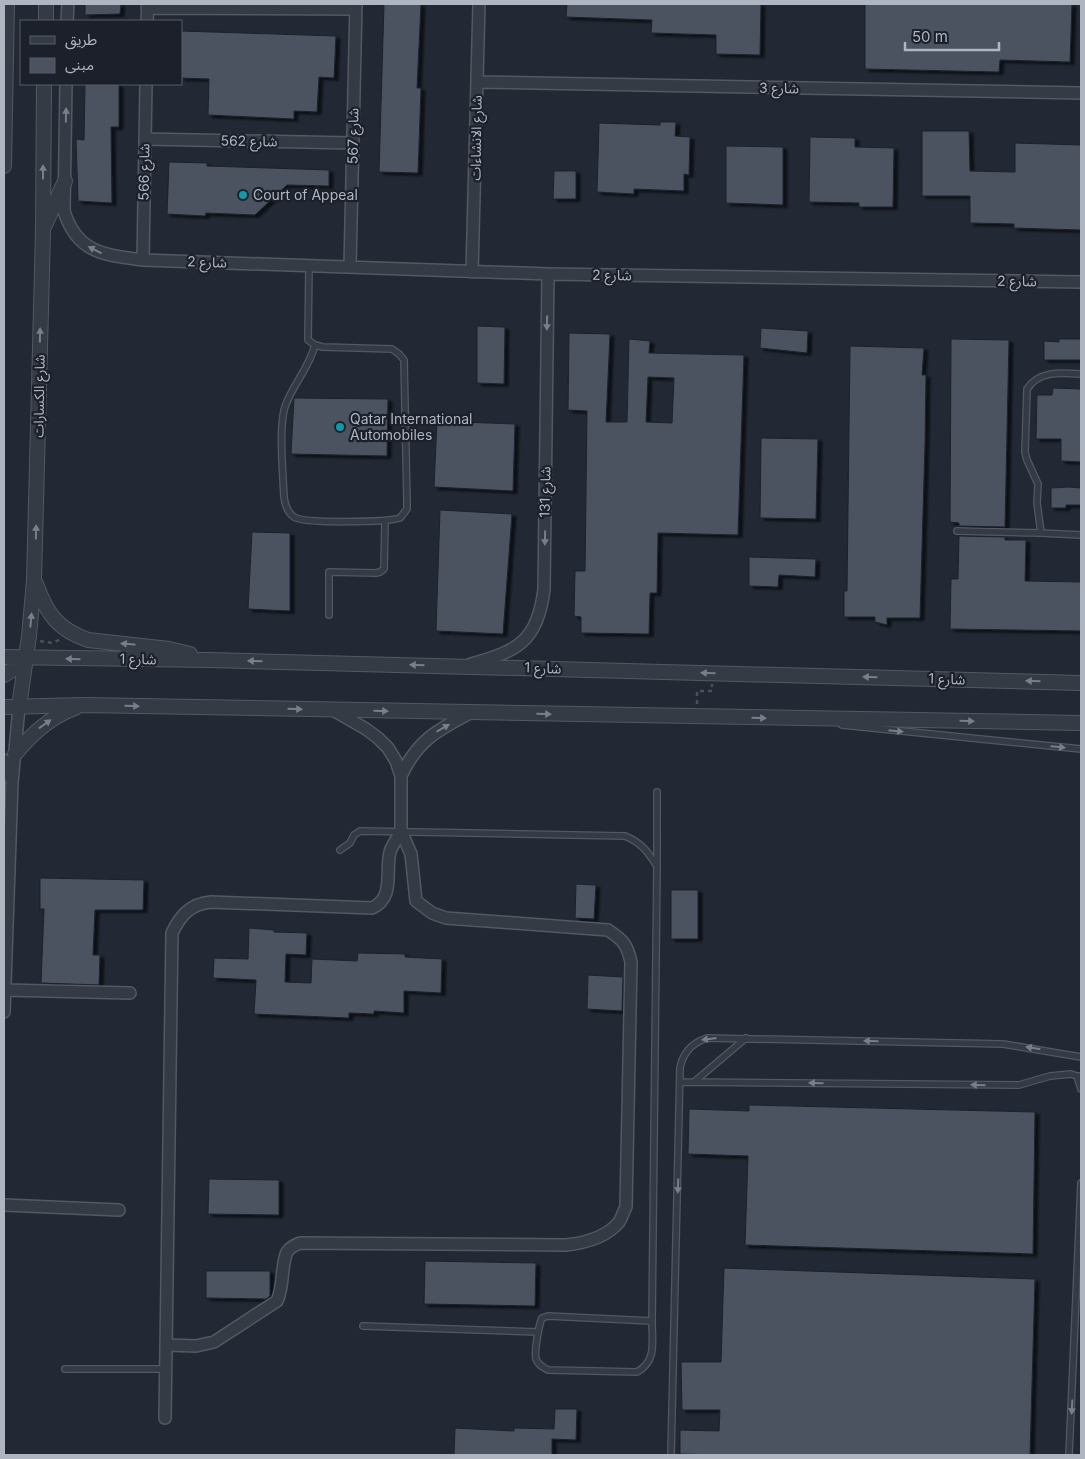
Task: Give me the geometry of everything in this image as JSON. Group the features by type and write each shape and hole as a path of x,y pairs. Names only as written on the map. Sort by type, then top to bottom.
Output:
{"street":[{"path":"4,166 8,4"},
{"path":"46,4 46,20"},
{"path":"67,20 68,4"},
{"name":"شارع الانشاءات","path":"472,272 479,4"},
{"path":"147,20 147,6 356,6"},
{"name":"شارع 567","path":"350,268 356,6"},
{"name":"شارع 3","path":"477,82 1081,94"},
{"name":"شارع الكسارات","path":"19,707 29,636 34,581 43,231 44,85"},
{"path":"66,85 64,211 68,224 74,234 96,252 109,256 143,260"},
{"name":"شارع 566","path":"143,260 146,85"},
{"name":"شارع 562","path":"145,139 352,143"},
{"path":"43,231 65,182"},
{"name":"شارع 2","path":"143,260 548,274 1081,282"},
{"name":"شارع 131","path":"466,666 498,657 513,649 534,630 542,607 544,589 548,274"},
{"path":"34,581 44,606 52,619 69,632 88,640 168,649 210,660"},
{"name":"شارع 1","path":"4,657 466,666 1081,683"},
{"path":"4,675 20,665 26,658"},
{"path":"10,757 38,729 67,711 84,705"},
{"path":"4,707 84,705 1081,723"},
{"path":"4,1012 12,783 10,757 19,707"},
{"path":"167,1345 196,1346 214,1342 277,1301 281,1292 286,1253 292,1246 300,1243 566,1245 584,1243 603,1234 618,1222 626,1207 631,962 627,947 620,938 608,930 446,918 432,913 416,901 411,854 401,831 401,776 396,761 388,748 378,738 332,710"},
{"path":"401,776 408,761 427,738 470,713"},
{"path":"165,1418 172,933 186,911 198,904 211,902 372,908 380,904 385,896 390,852 401,831"},
{"path":"5,990 130,993"},
{"path":"4,1205 119,1210"}],"lane":[{"path":"309,266 308,340 315,345 392,349 404,360 406,510 400,518 385,521 299,519 294,517 285,505 283,413 287,400 307,367 315,345"},
{"path":"1041,533 1037,502 1038,484 1025,452 1028,389 1036,379 1045,375 1056,373 1081,374"},
{"path":"329,615 329,572 376,573 384,569 385,521"},
{"path":"957,530 1081,535"},
{"path":"778,718 938,736 1081,749"},
{"path":"652,1321 548,1316 542,1318 539,1324 536,1359 541,1366 548,1370 637,1372 646,1367 652,1357 658,792"},
{"path":"340,850 350,843 354,835 360,831 624,836 636,841 646,849 656,866"},
{"path":"671,1455 682,1061 684,1054 694,1044 707,1038 746,1038 1003,1044 1081,1057"},
{"path":"694,1082 746,1038"},
{"path":"681,1082 1013,1085 1025,1084 1050,1076 1071,1074 1079,1076 1081,1090"},
{"path":"1069,1455 1081,1183"},
{"path":"363,1326 538,1332"},
{"path":"65,1369 166,1369"}],"path":[{"path":"29,636 46,643 52,643 58,642 69,632"},
{"path":"697,716 697,691 712,691 712,673"}],"building":[{"path":"85,4 121,4 120,14 85,15"},
{"path":"384,4 421,4 417,88 421,88 418,173 379,172"},
{"path":"567,4 761,4 760,55 716,54 716,35 651,33 652,20 566,17"},
{"path":"865,4 1072,4 1070,62 1000,60 999,72 865,69"},
{"path":"182,31 336,36 334,78 319,77 317,112 294,111 294,119 208,115 209,79 182,78"},
{"path":"85,85 119,85 119,127 111,127 112,203 78,201 76,139 84,140"},
{"path":"660,122 676,122 675,136 690,137 689,175 684,174 684,191 634,189 634,194 597,192 599,123 660,125"},
{"path":"922,131 969,131 970,171 1015,172 1015,143 1081,145 1081,230 1014,228 1014,224 970,223 970,196 922,196"},
{"path":"810,137 855,138 855,147 894,148 893,207 859,207 859,203 809,202"},
{"path":"726,146 783,147 783,205 726,203"},
{"name":"Court of Appeal","path":"169,162 207,163 207,166 329,170 329,186 287,185 255,215 206,213 205,216 167,214"},
{"path":"554,171 576,171 576,199 553,199"},
{"path":"477,326 505,327 504,384 477,383"},
{"path":"761,328 808,331 807,353 760,348"},
{"path":"569,333 610,334 606,422 627,422 629,339 650,341 649,353 744,355 738,535 658,533 657,593 650,593 649,634 581,633 581,617 574,616 575,571 585,571 587,411 568,410","holes":["648,377 674,378 672,423 646,422"]},
{"path":"951,339 1009,340 1005,527 959,526 959,523 950,522"},
{"path":"1059,339 1081,339 1081,360 1044,360 1044,341 1059,342"},
{"path":"850,346 924,348 922,375 926,375 925,444 920,618 887,618 887,625 875,622 875,617 844,617 844,591 847,591"},
{"path":"1053,388 1081,389 1081,462 1061,461 1061,439 1036,439 1037,395 1052,395"},
{"name":"Qatar International Automobiles","path":"294,398 388,399 387,456 291,454"},
{"path":"437,421 515,424 513,491 434,487"},
{"path":"761,438 818,439 816,519 760,518"},
{"path":"1051,488 1081,488 1081,505 1051,508"},
{"path":"440,510 512,514 503,634 436,631"},
{"path":"252,532 290,533 290,611 248,609"},
{"path":"959,536 1005,537 1005,540 1026,540 1025,581 1081,582 1081,631 950,629 951,579 958,579"},
{"path":"749,557 816,559 815,577 779,575 778,587 749,586"},
{"path":"40,878 144,880 143,910 95,910 93,955 100,955 99,985 41,983 44,909 40,909"},
{"path":"576,884 596,885 594,919 575,918"},
{"path":"671,890 698,890 698,939 671,939"},
{"path":"249,928 274,930 274,932 307,933 306,955 286,954 285,982 311,983 312,959 357,961 358,953 405,954 405,957 442,959 441,993 404,991 404,1013 374,1011 374,1014 349,1013 349,1018 254,1014 256,980 213,978 214,958 248,959"},
{"path":"588,975 623,977 622,1011 587,1009"},
{"path":"749,1105 1035,1112 1033,1254 745,1245 748,1156 688,1154 689,1109 749,1111"},
{"path":"209,1179 279,1180 279,1215 208,1214"},
{"path":"425,1261 536,1263 535,1306 424,1304"},
{"path":"724,1268 1035,1279 1030,1455 680,1454 680,1430 719,1431 720,1410 682,1410 681,1362 721,1362"},
{"path":"206,1271 270,1271 270,1296 266,1299 206,1298"},
{"path":"555,1409 577,1409 576,1440 552,1439 552,1455 454,1455 455,1428 514,1431 514,1428 554,1429"}],"place":[{"name":"Court of Appeal","path":"243,195"},
{"name":"Qatar International Automobiles","path":"340,427"}]}
